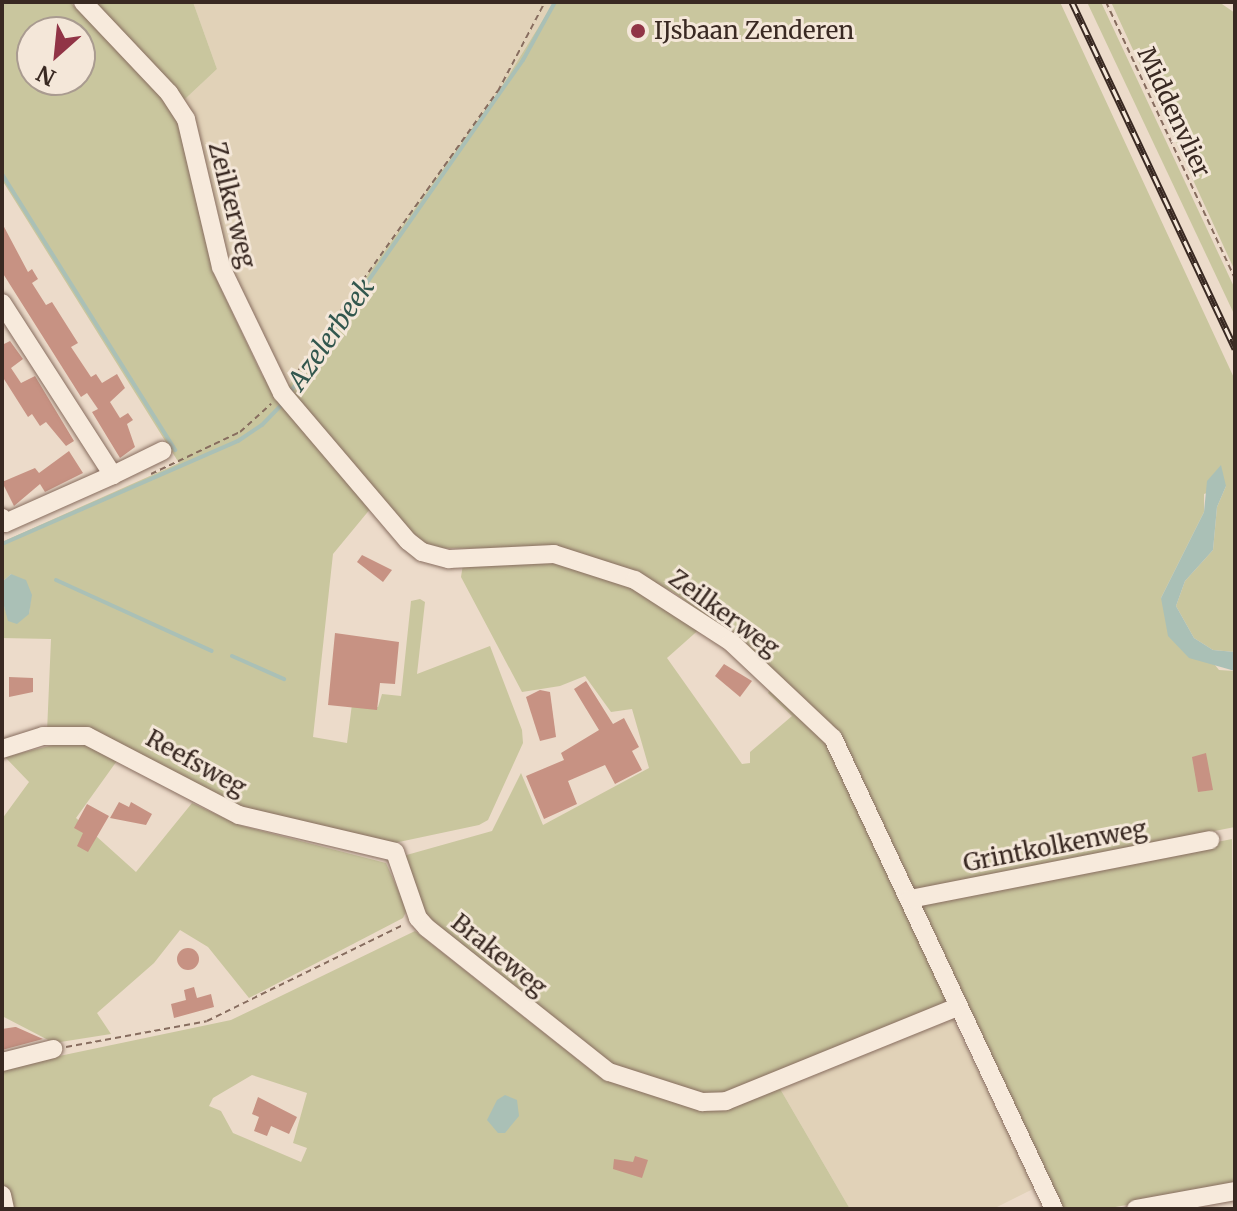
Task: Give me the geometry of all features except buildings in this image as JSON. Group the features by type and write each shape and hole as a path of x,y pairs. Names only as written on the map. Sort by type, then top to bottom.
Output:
{"street":[{"name":"Zeilkerweg","path":"83,2 169,93 186,119 225,278 283,394 422,552 449,559 554,554 591,562 681,606 731,642 833,738 1054,1209"},
{"path":"2,303 113,475"},
{"path":"2,518 5,523 162,451"},
{"name":"Reefsweg","path":"2,749 43,736 87,736 239,815 395,852 418,918"},
{"name":"Grintkolkenweg","path":"910,899 1210,840"},
{"name":"Brakeweg","path":"418,918 609,1072 702,1102 726,1101 958,1007"},
{"path":"2,1062 53,1049"},
{"path":"1136,1209 1235,1191"},
{"path":"2,1195 5,1209"}],"path":[{"path":"283,394 498,91 545,2"},
{"name":"Middenvlier","path":"1106,2 1235,279"},
{"name":"Brakeweg","path":"53,1049 207,1021 418,918"}],"shaded area":[{"path":"2,2 70,2 84,16 16,16 16,96 96,96 96,29 166,100 176,115 213,272 262,375 371,508 333,554 313,737 347,743 352,704 378,707 382,694 401,696 411,601 420,599 425,602 417,674 490,646 522,730 523,743 488,820 479,825 380,846 247,816 138,755 47,732 51,639 2,638 2,599 6,612 29,614 31,595 11,574 2,582 2,542 179,463 2,180"},
{"path":"92,2 193,2 217,69 184,100"},
{"path":"193,2 554,2 502,86 285,391 226,262 184,100 217,69"},
{"path":"554,2 1060,2 1235,380 1235,652 1213,650 1194,638 1176,606 1185,581 1213,550 1217,507 1226,486 1204,494 1204,512 1161,598 1219,670 1235,671 1235,827 913,890 843,739 737,639 673,592 631,571 557,549 423,548 285,391 502,86"},
{"path":"1087,2 1101,2 1235,289 1235,316"},
{"path":"1111,2 1219,2 1235,13 1235,271"},
{"path":"1221,465 1226,486 1217,507 1213,550 1185,581 1176,606 1194,638 1213,650 1235,652 1235,671 1189,658 1168,636 1161,598 1204,512 1207,481"},
{"path":"550,561 608,573 703,626 667,658 742,764 750,763 750,752 792,716 768,693 771,689 825,737 950,1000 945,1006 718,1097 609,1066 418,909 403,856 492,831 521,773 543,825 649,768 632,709 611,712 585,676 560,686 522,692 461,577 463,564"},
{"path":"11,574 26,580 32,595 29,614 17,624 8,621 2,599 2,582"},
{"path":"73,740 119,758 76,818 136,872 192,803 239,825 386,863 407,910 403,918 249,998 208,947 180,930 154,963 97,1013 111,1034 54,1043 2,1016 2,819 29,782 5,757"},
{"path":"1232,839 1235,1186 1104,1209 1064,1209 918,902"},
{"path":"415,931 600,1077 696,1107 779,1087 850,1209 7,1209 2,1185 2,1068 231,1020","holes":["252,1075 307,1093 293,1143 307,1148 301,1162 233,1133 221,1111 209,1106 213,1098"]},
{"path":"950,1014 1035,1188 993,1209 850,1209 779,1087"},
{"path":"505,1095 517,1100 519,1116 505,1133 498,1133 487,1120 497,1100"}],"waterway":[{"name":"Azelerbeek","path":"289,394 523,60 555,2"},
{"path":"2,174 175,450"},
{"name":"Azelerbeek","path":"2,544 238,441 262,425 282,404"},
{"path":"56,580 212,651"},
{"path":"232,656 284,679"}],"railway":[{"path":"1072,2 1235,349"}],"place":[{"name":"IJsbaan Zenderen","path":"638,31"}]}
